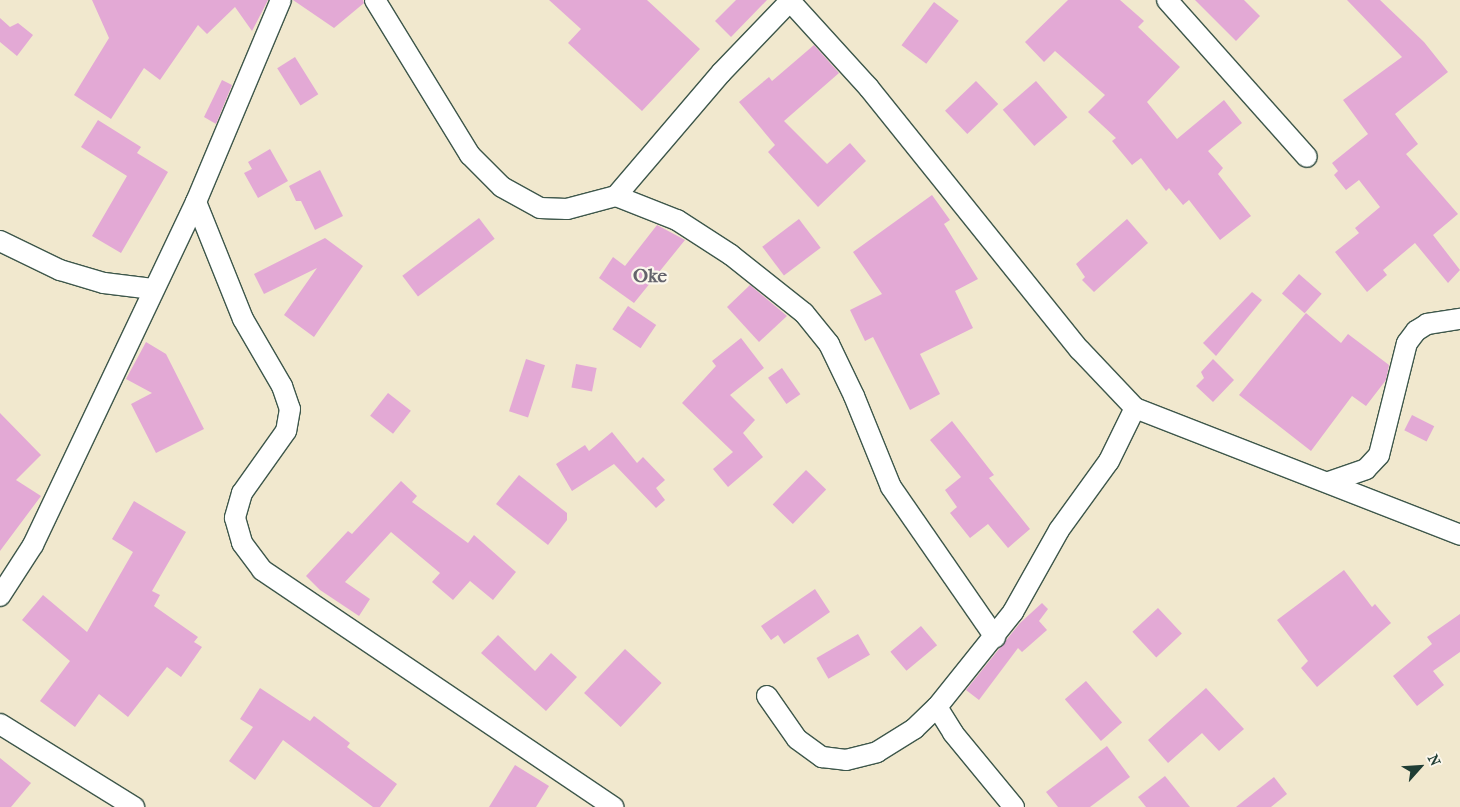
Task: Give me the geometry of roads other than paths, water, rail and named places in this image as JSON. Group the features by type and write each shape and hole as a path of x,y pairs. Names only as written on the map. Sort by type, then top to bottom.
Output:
{"street":[{"path":"0,596 32,545 153,288 196,202 281,0"},
{"path":"375,0 464,146 502,187 540,208 567,209 616,196 722,73 790,0 869,88 1080,350 1135,408 1329,482 1460,535"},
{"path":"1167,0 1307,157"},
{"path":"616,196 677,220 731,255 804,313 829,344 854,396 891,488 995,637"},
{"path":"196,202 242,319 282,386 290,409 286,431 242,493 235,518 242,543 262,570 614,807"},
{"path":"0,241 60,270 104,283 153,288"},
{"path":"1329,482 1366,469 1379,455 1407,343 1416,331 1426,324 1460,319"},
{"path":"767,696 797,739 822,757 846,760 877,752 914,729 937,706 995,637 1013,612 1059,530 1109,461 1135,408"},
{"path":"937,706 953,733 1014,807"},
{"path":"0,724 134,807"}],"district":[{"name":"Oke","path":"650,277"}]}
